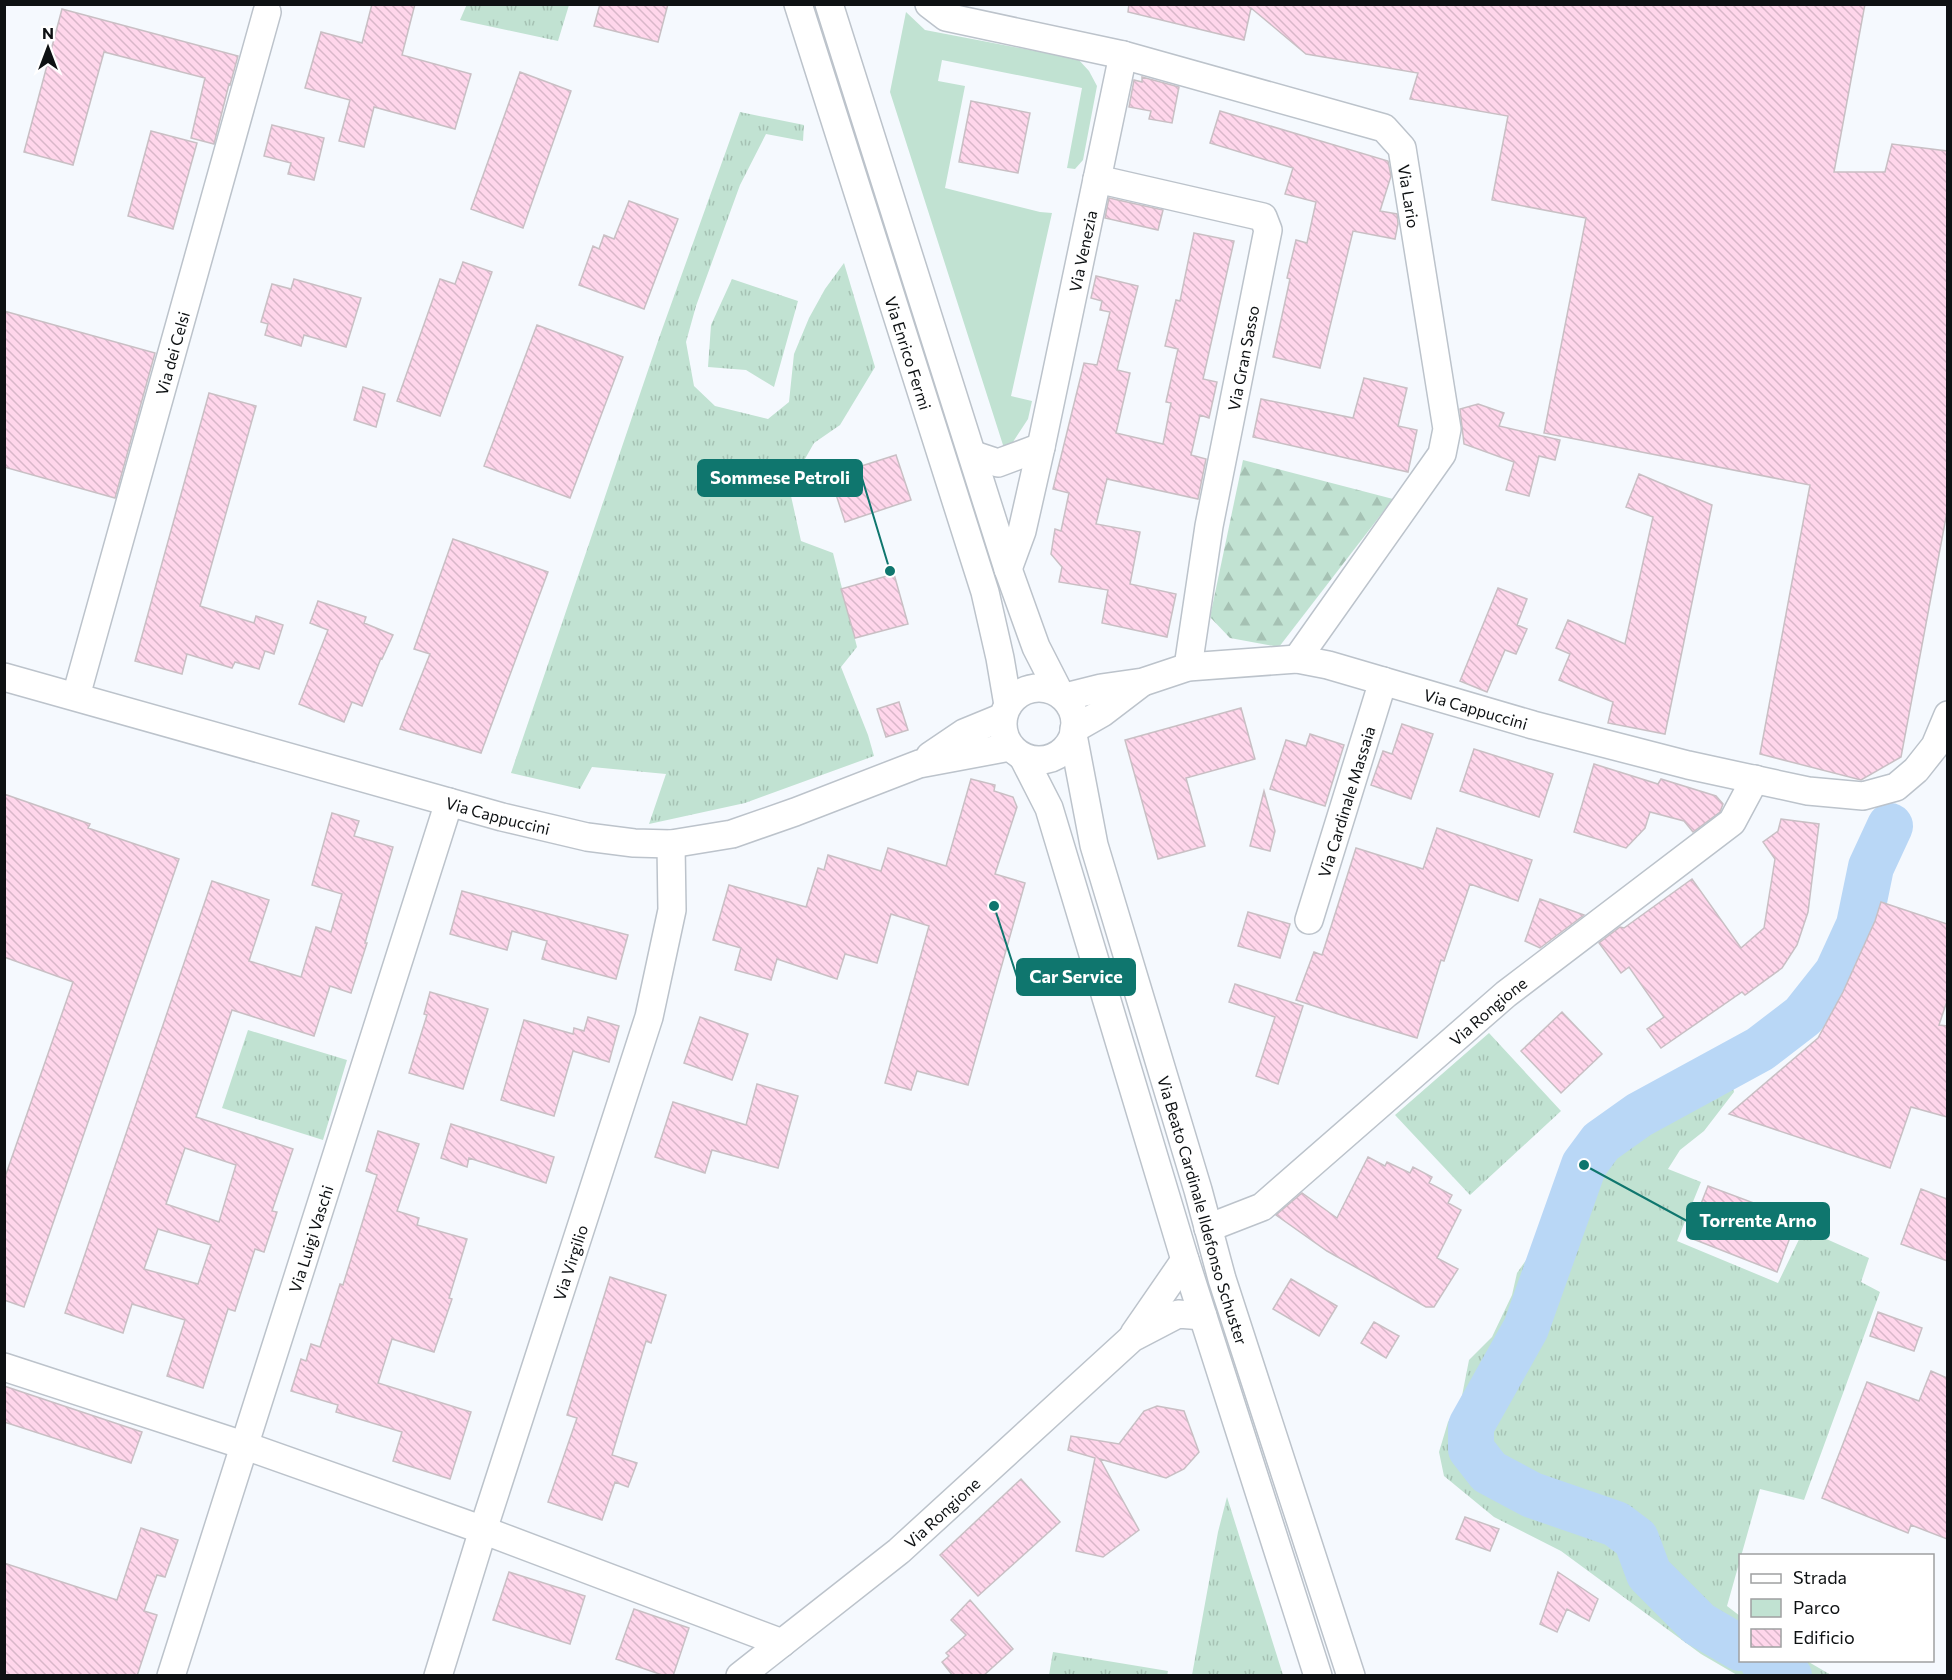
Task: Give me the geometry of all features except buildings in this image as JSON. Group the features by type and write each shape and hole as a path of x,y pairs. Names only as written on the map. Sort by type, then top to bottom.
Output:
{"street":[{"name":"Via Enrico Fermi","path":"798,4 985,592 1000,658 1006,711"},
{"name":"Via Enrico Fermi","path":"829,4 974,455 1008,569 1036,647 1062,694"},
{"name":"Via Lario","path":"928,4 946,17 1123,55 1384,128 1402,148 1447,429 1444,446 1442,454 1297,659"},
{"name":"Via dei Celsi","path":"76,696 267,12"},
{"name":"Via Venezia","path":"1008,569 1022,531 1041,447 1123,55"},
{"name":"Via Gran Sasso","path":"1097,179 1263,217 1268,230 1209,526 1188,667"},
{"path":"974,455 998,463 1041,447"},
{"name":"Via Cappuccini","path":"1062,694 1143,682 1188,667 1297,659 1328,665 1533,725 1688,765 1808,791 1863,796 1896,787 1916,770 1935,746 1947,719"},
{"name":"Via Cappuccini","path":"4,676 449,802 587,837 634,843 671,844 732,834 919,764 1017,752"},
{"name":"Via Cardinale Massaia","path":"1309,920 1383,681"},
{"name":"Via Cappuccini","path":"1074,734 1143,682"},
{"path":"1047,687 1062,694 1075,712 1074,734 1051,759 1036,761 1017,752 1004,735 1006,711 1018,694 1030,688 1047,687"},
{"name":"Via Cappuccini","path":"919,764 964,733 1006,711"},
{"name":"Via Beato Cardinale Ildefonso Schuster","path":"1074,734 1094,845 1226,1290 1351,1676"},
{"name":"Via Beato Cardinale Ildefonso Schuster","path":"1017,752 1049,808 1185,1260 1318,1676"},
{"name":"Via Rongione","path":"1208,1228 1262,1208 1506,994 1732,822 1755,779"},
{"name":"Via Luigi Vaschi","path":"171,1676 449,802"},
{"name":"Via Virgilio","path":"438,1676 649,1017 672,910 671,844"},
{"name":"Via Rongione","path":"740,1676 899,1551 1132,1338 1185,1260"},
{"name":"Via Rongione","path":"1132,1338 1178,1314 1203,1316"},
{"path":"4,1366 243,1445 483,1530 782,1643"}],"green space":[{"path":"467,4 569,5 558,41 460,20"},
{"path":"906,12 925,30 1078,59 1089,71 1097,86 1083,160 1075,169 1067,168 1082,88 942,60 938,81 965,86 945,188 1052,213 1011,396 1032,401 1028,419 1011,445 1003,445 890,92"},
{"path":"740,112 804,125 803,141 766,134 740,185 696,306 686,342 694,386 715,406 768,419 789,402 794,354 809,318 825,289 844,263 875,367 840,425 814,443 789,487 801,541 833,553 857,647 841,667 874,756 745,803 649,824 666,774 592,767 580,789 511,773 659,338"},
{"path":"732,279 798,301 774,387 746,370 708,367 711,325"},
{"path":"1243,460 1393,499 1279,647 1230,638 1210,617"},
{"path":"248,1030 347,1060 323,1140 222,1108"},
{"path":"1489,1033 1561,1111 1470,1195 1395,1115"},
{"path":"1727,1048 1734,1092 1704,1131 1680,1150 1668,1169 1701,1182 1677,1241 1778,1283 1804,1229 1869,1258 1861,1282 1880,1292 1804,1500 1760,1489 1742,1554 1739,1554 1739,1563 1727,1606 1739,1615 1739,1662 1809,1662 1831,1675 1737,1675 1701,1654 1561,1551 1494,1517 1444,1476 1439,1452 1448,1422 1460,1406 1469,1360 1492,1337 1512,1295 1517,1273 1539,1242 1561,1182 1581,1138 1598,1125 1669,1088 1695,1059"},
{"path":"1227,1497 1283,1675 1192,1675 1218,1532"},
{"path":"1053,1652 1168,1671 1167,1676 1049,1675"}],"waterway":[{"path":"1739,1647 1699,1624 1649,1574 1636,1539 1616,1524 1532,1495 1489,1472 1471,1449 1471,1426 1526,1328 1584,1165 1601,1142 1639,1115 1760,1049 1803,1016 1837,973 1859,925 1871,867 1890,826"},
{"path":"1765,1662 1789,1676"}],"place":[{"name":"Sommese Petroli","path":"890,571"},
{"name":"Car Service","path":"994,906"},
{"name":"Torrente Arno","path":"1584,1165"}]}
